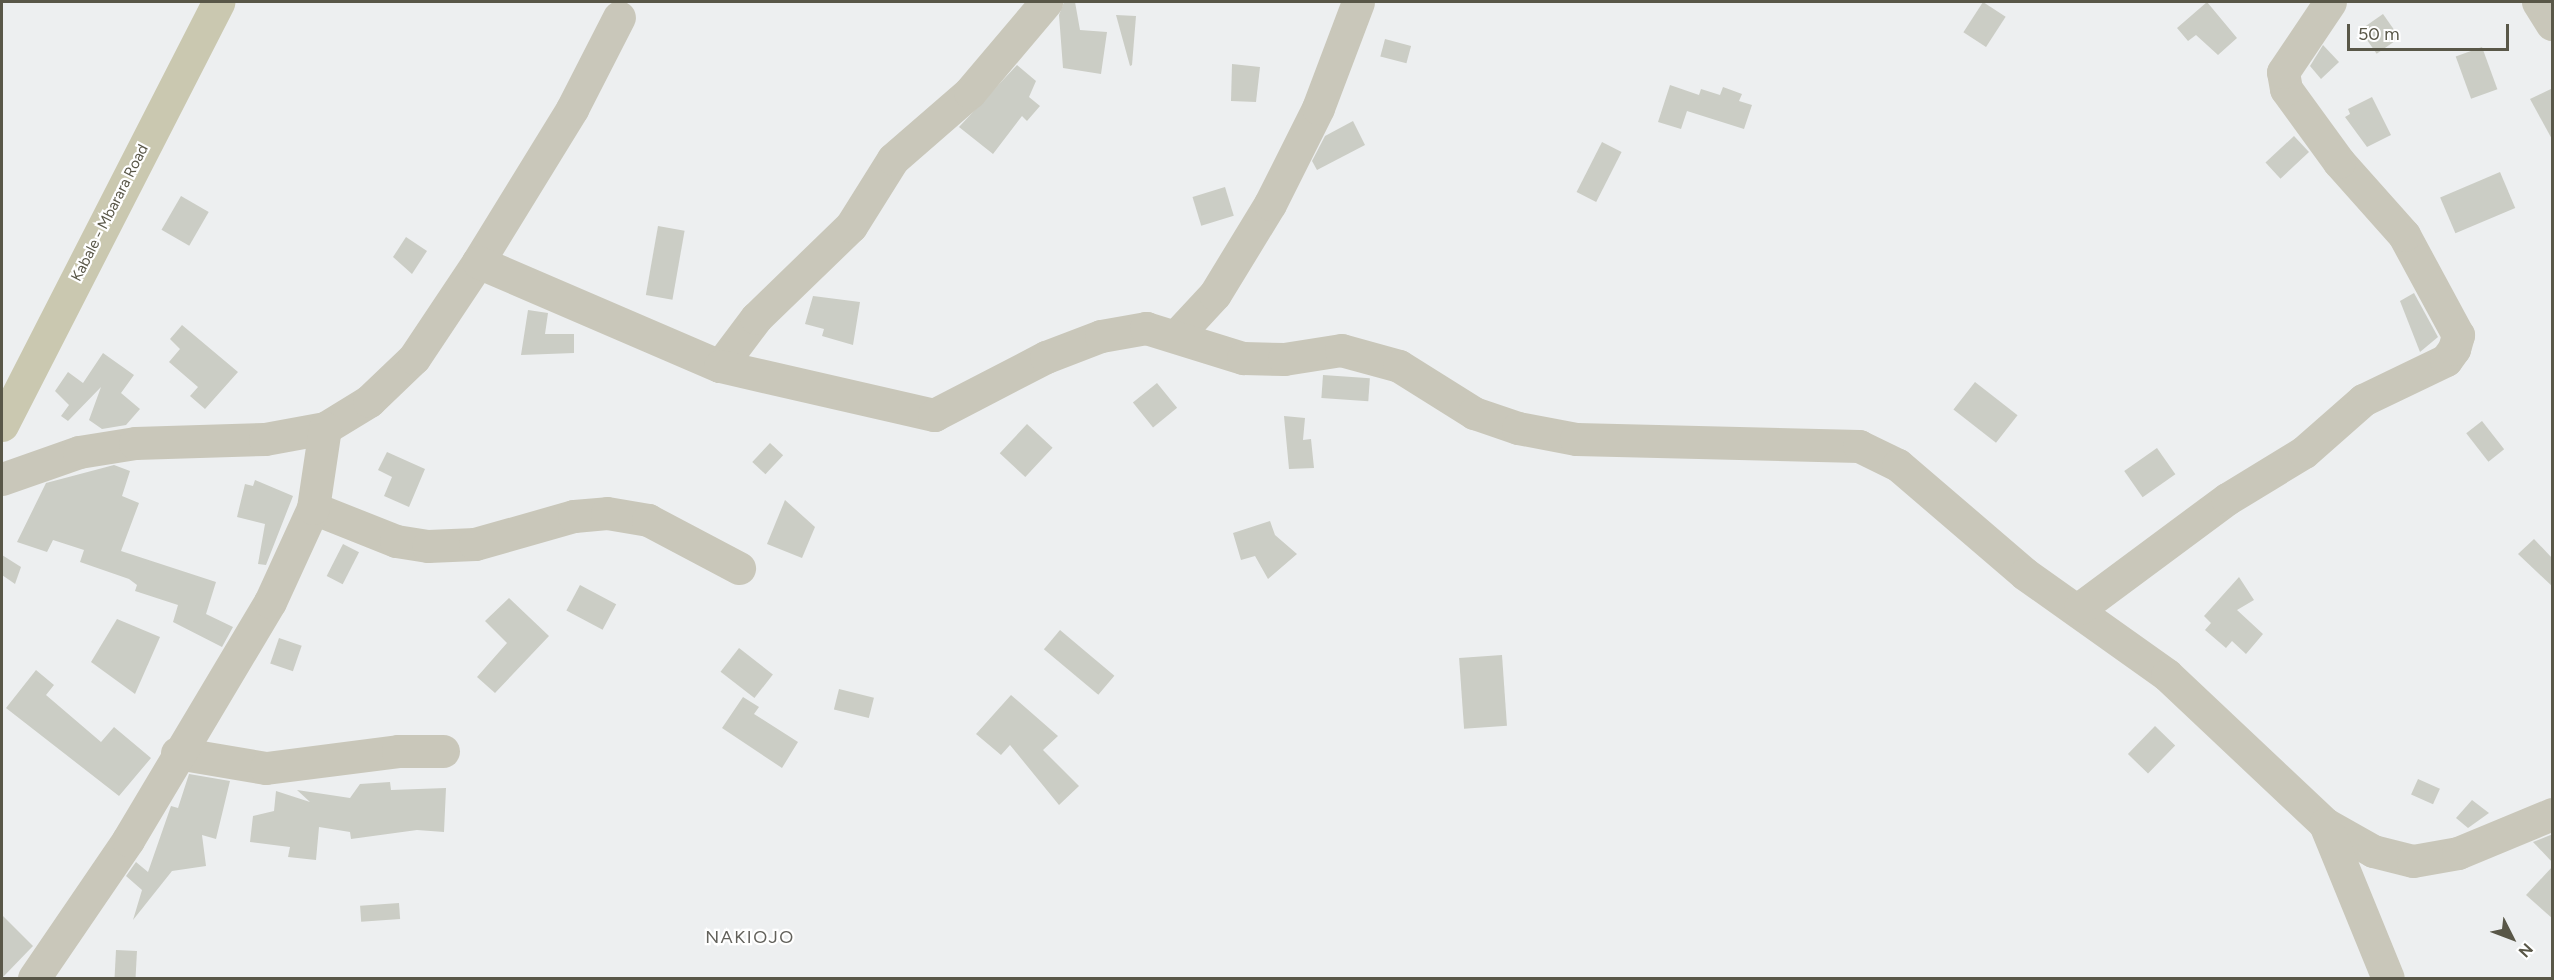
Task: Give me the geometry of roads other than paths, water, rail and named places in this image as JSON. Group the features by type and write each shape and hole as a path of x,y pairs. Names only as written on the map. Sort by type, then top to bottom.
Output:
{"main road":[{"name":"Kabale - Mbarara Road","path":"2,424 218,2"}],"street":[{"path":"720,366 756,318 851,226 893,159 970,92 1046,2"},
{"path":"1178,334 1215,294 1270,204 1318,108 1358,2"},
{"path":"2080,608 2227,499 2304,452 2363,400 2446,360 2454,349 2458,335 2404,235 2339,162 2286,89 2283,72 2330,2"},
{"path":"2538,2 2553,24"},
{"path":"2,479 79,452 135,443 265,439 325,428 369,401 414,358 478,262 572,109 619,17"},
{"path":"478,262 720,366 934,415 1046,357 1101,336 1146,328 1178,334 1243,358 1284,359 1341,350 1369,354 1399,366 1474,413 1576,439 1859,446 1899,465 2025,574 2080,608 2167,675 2325,824 2373,852 2412,861 2458,853 2553,814"},
{"path":"34,978 128,840 177,753 270,602 313,508 325,428"},
{"path":"313,508 396,541 428,546 475,544 574,516 607,513 648,520 739,568"},
{"path":"177,753 266,768 398,751 442,751"},
{"path":"2325,824 2388,978"}],"district":[{"name":"NAKIOJO","path":"750,937"}]}
